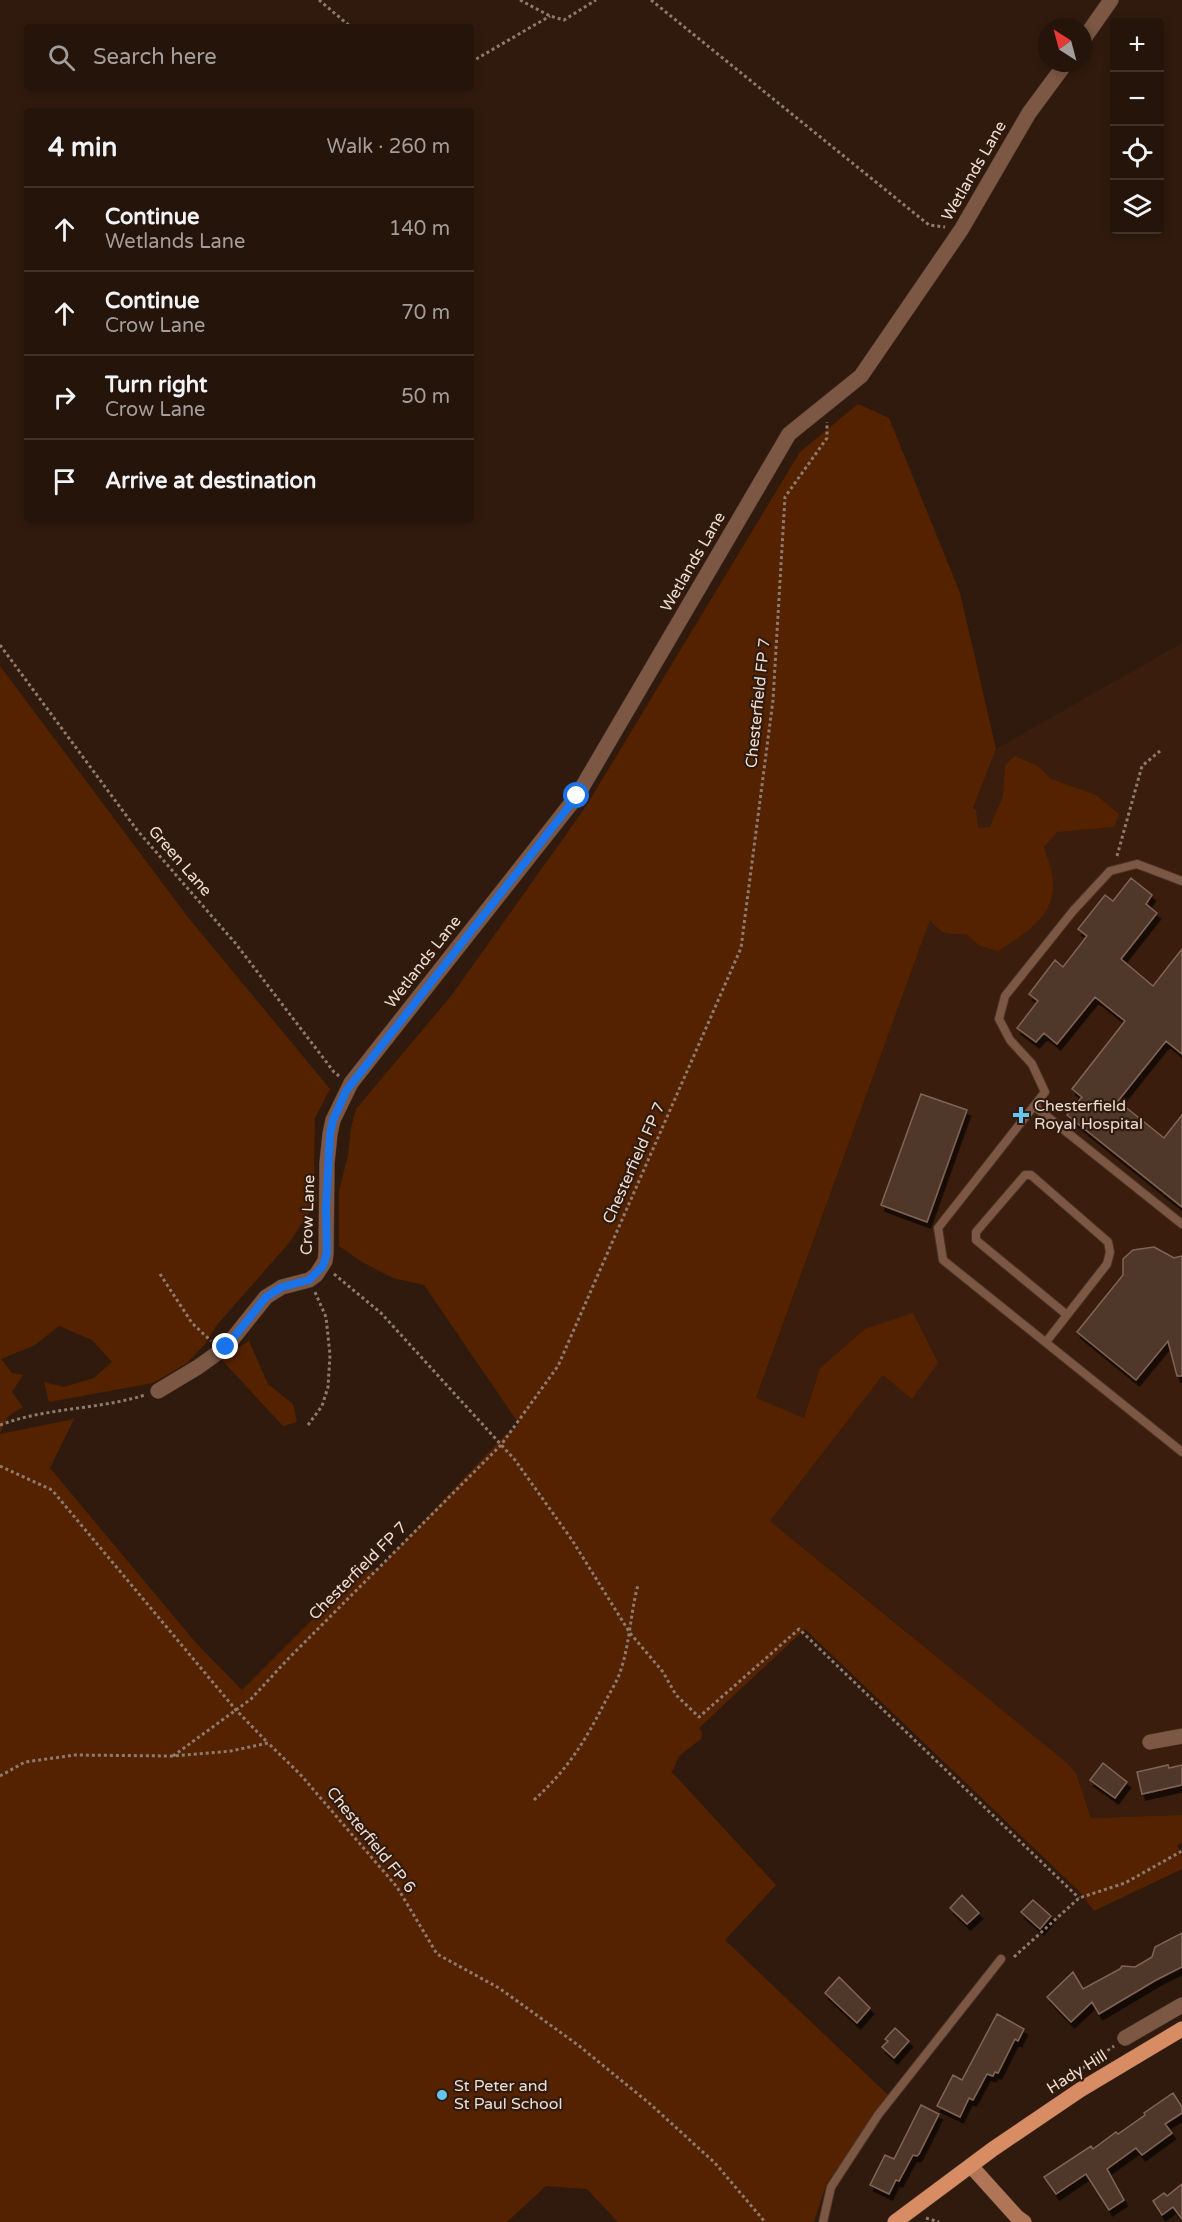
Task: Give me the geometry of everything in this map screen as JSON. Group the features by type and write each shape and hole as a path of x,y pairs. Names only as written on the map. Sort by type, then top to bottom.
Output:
{"main road":[{"name":"Hady Hill","path":"971,2166 1080,2090 1182,2029"},
{"path":"895,2222 971,2166"}],"street":[{"path":"1092,27 1111,0"},
{"name":"Wetlands Lane","path":"351,1083 577,796 789,434 861,376 961,230 1029,113 1059,72"},
{"name":"Crow Lane","path":"158,1391 189,1373 221,1350 266,1297 274,1291 309,1280 323,1266 327,1253 326,1209 330,1134 333,1120 351,1083"},
{"path":"1150,1742 1182,1736"},
{"name":"Hady Hill","path":"1125,2038 1182,2005"},
{"path":"971,2166 1018,2220"}],"lane":[{"path":"1182,881 1137,864 1110,870 1073,911 1005,996 999,1019 1010,1040 1032,1064 1045,1092 938,1228 943,1260 1182,1452"},
{"path":"1034,1106 1182,1224"},
{"path":"1046,1342 1107,1264 1110,1252 1108,1242 1095,1228 1031,1175 1024,1175 976,1232 976,1239 1067,1315"},
{"path":"823,2222 831,2187 878,2115 1001,1959"}],"path":[{"path":"319,0 347,24"},
{"path":"520,0 550,16 564,20 596,0"},
{"path":"651,0 929,225 961,230"},
{"path":"474,60 550,16"},
{"name":"Chesterfield FP 7","path":"173,1756 251,1699 295,1651 501,1445 558,1365 741,948 773,700 784,497 827,438"},
{"name":"Green Lane","path":"0,645 137,830 236,944 334,1072 351,1083"},
{"path":"1114,870 1142,766 1160,751"},
{"path":"332,1272 381,1313 515,1460 572,1540 630,1633 663,1672 676,1695 699,1717 799,1629 1079,1898 1125,1884 1182,1851"},
{"path":"160,1274 192,1323 221,1350"},
{"path":"308,1425 322,1406 328,1386 330,1355 326,1317 309,1280"},
{"path":"0,1425 29,1415 127,1400 158,1391"},
{"name":"Chesterfield FP 6","path":"0,1466 52,1490 236,1710 300,1773 397,1887 436,1954 499,1988 587,2052 715,2163 765,2222"},
{"path":"534,1800 576,1756 619,1674 630,1633 631,1612 638,1585"},
{"path":"0,1776 25,1762 75,1755 173,1756 231,1751 268,1743"}],"shaded area":[{"path":"858,404 889,418 960,593 996,749 973,808 976,810 978,828 990,827 1003,796 1005,765 1015,756 1038,766 1051,779 1096,795 1119,814 1114,827 1057,832 1044,847 1053,878 1052,895 1048,906 1036,924 998,951 980,946 966,934 949,934 942,931 930,920 756,1398 804,1418 820,1368 865,1329 913,1313 938,1363 912,1399 883,1375 770,1521 1067,1763 1076,1773 1091,1818 1182,1815 1182,1843 1177,1845 1182,1856 1182,1869 1094,1911 1081,1893 805,1629 699,1728 702,1732 701,1739 679,1756 671,1771 776,1885 725,1940 888,2095 826,2185 814,2222 618,2222 587,2189 546,2186 507,2222 0,2222 0,1434 74,1419 50,1468 196,1643 242,1690 364,1568 376,1571 504,1436 519,1424 424,1285 393,1278 362,1262 339,1246 339,1191 356,1109 451,996 585,808 800,452"},
{"name":"Chesterfield Royal Hospital","path":"1182,643 1182,1815 1091,1818 1076,1773 770,1521 883,1375 938,1363 820,1368 804,1418 756,1399 931,917 996,749"},
{"path":"0,666 187,916 330,1089 315,1118 314,1164 317,1201 289,1243 216,1326 206,1343 187,1363 153,1383 49,1402 44,1382 64,1387 94,1378 112,1362 92,1340 59,1326 35,1345 1,1359 12,1373 23,1375 12,1392 23,1407 8,1416 0,1433"},
{"path":"249,1341 268,1384 293,1404 297,1422 283,1426 221,1359"}],"building":[{"name":"Chesterfield Royal Hospital","path":"1131,878 1152,895 1146,904 1157,913 1121,959 1153,986 1182,949 1182,1054 1166,1041 1118,1101 1164,1138 1182,1115 1182,1207 1067,1115 1082,1097 1072,1089 1125,1021 1095,997 1057,1044 1044,1033 1036,1042 1017,1028 1038,1001 1029,994 1055,960 1063,967 1087,936 1078,929 1105,895 1113,901"},
{"path":"921,1094 967,1110 927,1222 881,1205"},
{"path":"1154,1247 1174,1258 1182,1256 1182,1376 1177,1376 1168,1341 1136,1380 1077,1332 1123,1275 1123,1259 1133,1250"},
{"path":"1103,1763 1127,1782 1115,1798 1090,1780"},
{"path":"1168,1765 1169,1768 1182,1765 1182,1785 1142,1794 1137,1772"},
{"path":"962,1895 979,1913 967,1924 950,1908"},
{"path":"1033,1900 1051,1916 1040,1929 1021,1912"},
{"path":"1182,1933 1182,1967 1099,2014 1092,2002 1071,2022 1047,1997 1073,1972 1083,1989 1122,1966 1135,1967 1152,1957 1155,1947"},
{"path":"839,1977 870,2008 857,2023 825,1993"},
{"path":"997,2014 1024,2029 1018,2041 1015,2039 998,2073 995,2072 993,2076 987,2074 973,2100 969,2098 960,2117 937,2106 953,2075 962,2080"},
{"path":"895,2028 909,2041 894,2058 882,2047 888,2041 885,2039"},
{"path":"1173,2093 1182,2107 1182,2113 1165,2124 1172,2133 1142,2155 1136,2148 1107,2169 1124,2200 1109,2210 1086,2174 1056,2194 1044,2177 1091,2146 1093,2149 1116,2132 1118,2134"},
{"path":"921,2105 939,2114 919,2154 913,2155 889,2194 870,2185 885,2155 894,2159"},
{"path":"1182,2184 1182,2219 1173,2207 1162,2215 1153,2201 1164,2193 1167,2196"}],"place":[{"name":"Chesterfield Royal Hospital","path":"1021,1115"},
{"name":"St Peter and St Paul School","path":"442,2095"}],"route":[{"path":"226,1347 266,1297 282,1287 309,1280 323,1266 327,1253 327,1163 330,1134 333,1120 346,1091 577,796"}]}
